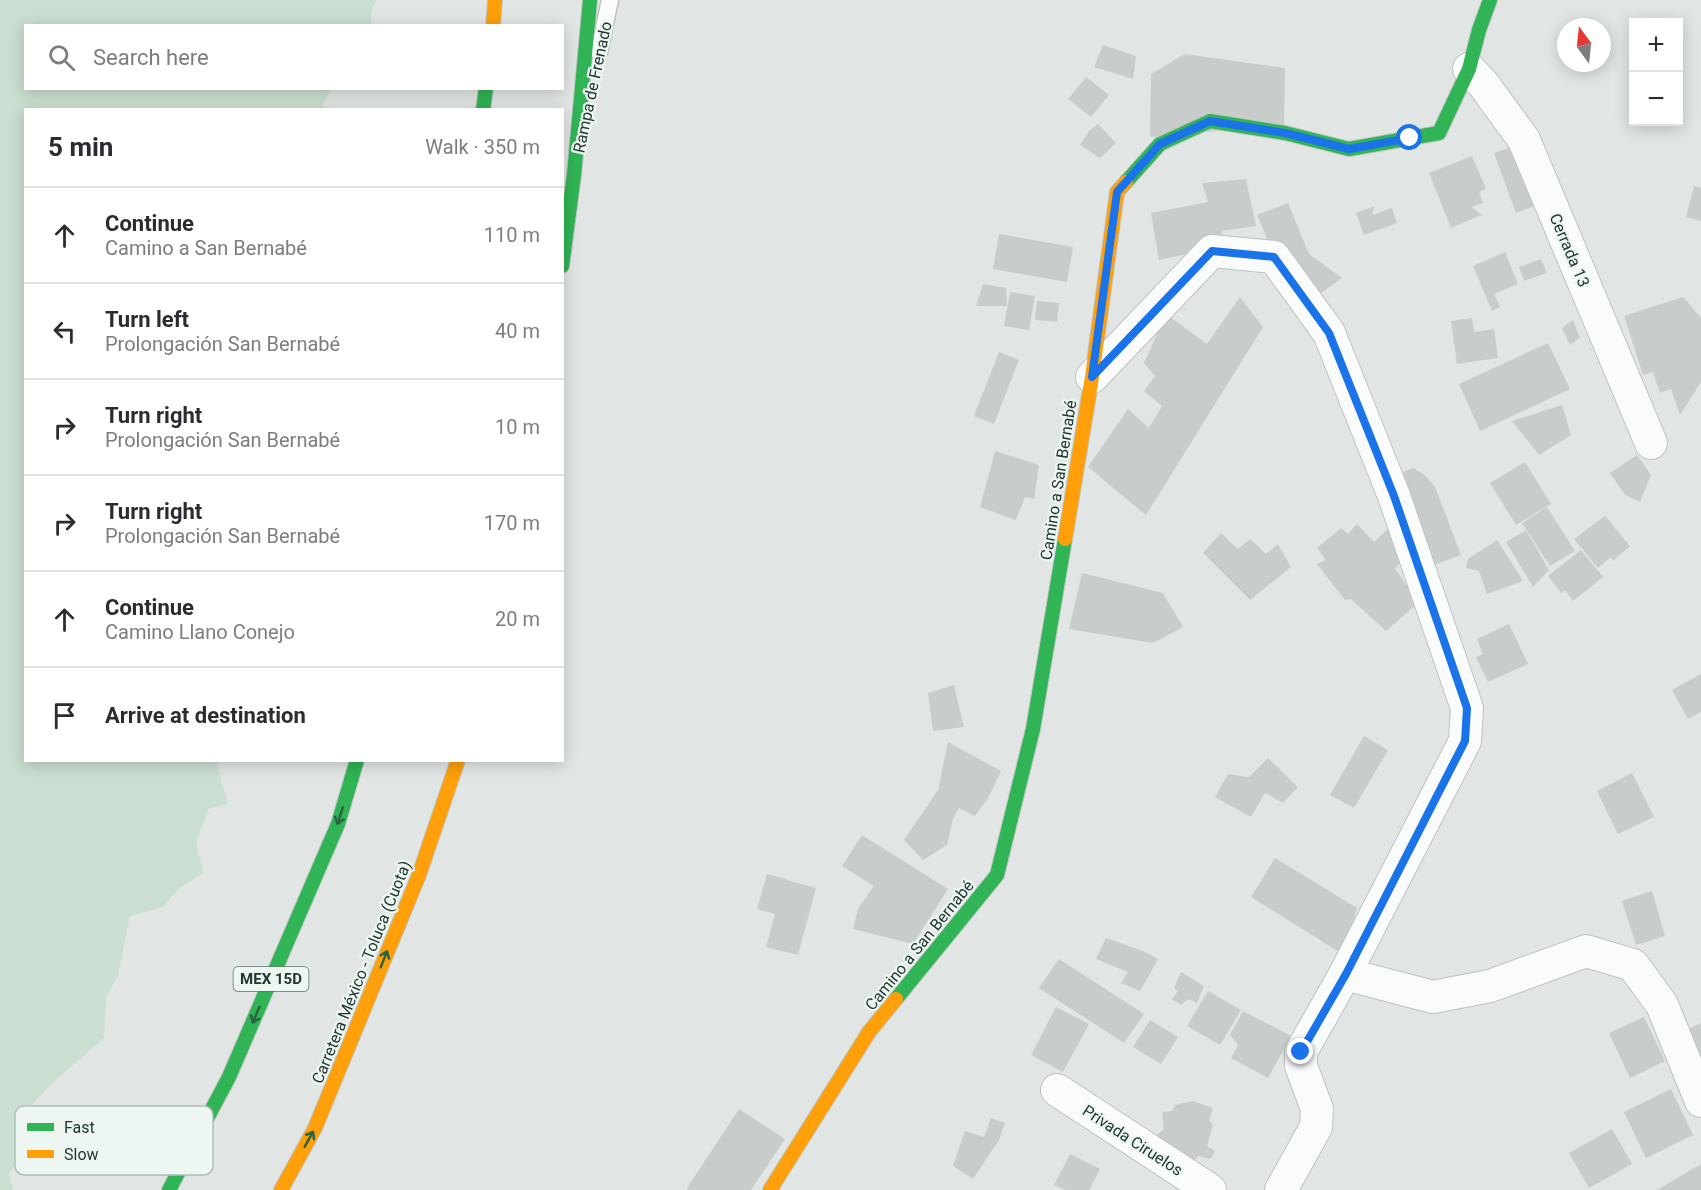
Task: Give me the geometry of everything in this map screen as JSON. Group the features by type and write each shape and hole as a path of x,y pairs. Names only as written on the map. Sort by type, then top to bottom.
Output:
{"main road":[{"path":"493,24 495,0"},
{"path":"564,251 574,175 590,0"},
{"name":"Camino a San Bernabé","path":"770,1190 868,1032 997,875 1033,729 1092,377 1117,192 1160,144 1210,121 1285,133 1349,149 1439,133 1469,69 1490,0"},
{"path":"483,108 486,90"},
{"name":"MEX 15D","path":"213,1107 229,1077 338,824 356,762"},
{"name":"Carretera México - Toluca (Cuota)","path":"281,1190 320,1117 419,875 457,762"},
{"name":"MEX 15D","path":"169,1190 177,1175"}],"street":[{"name":"Cerrada 13","path":"1469,69 1484,84 1524,140 1651,442"},
{"path":"1092,377 1212,251 1274,257 1329,333 1394,496 1467,708 1465,741 1346,974 1301,1052 1302,1065 1317,1109 1316,1127 1290,1185"},
{"path":"1346,974 1433,997 1490,986 1586,951 1633,964 1662,1005 1701,1101"},
{"name":"Privada Ciruelos","path":"1057,1090 1210,1190"}],"lane":[{"name":"Rampa de Frenado","path":"574,175 610,0"}],"green space":[{"path":"0,0 377,0 372,9 371,24 24,24 24,90 331,90 323,103 324,108 24,108 24,762 219,762 217,766 228,804 208,809 196,844 204,873 179,888 163,907 130,916 118,975 106,997 104,1038 50,1085 31,1106 15,1106 15,1165 9,1175 13,1190 0,1190"}],"building":[{"path":"1103,45 1136,56 1133,79 1094,67"},
{"path":"1185,54 1285,68 1284,125 1150,137 1151,74"},
{"path":"1086,77 1109,95 1091,117 1068,99"},
{"path":"1098,124 1116,143 1100,158 1080,145 1089,131"},
{"path":"1514,146 1537,205 1516,213 1494,153"},
{"path":"1472,156 1486,189 1479,192 1483,203 1472,207 1482,215 1451,228 1429,173"},
{"path":"1246,179 1256,226 1222,231 1224,246 1159,260 1151,213 1208,202 1202,183"},
{"path":"1694,186 1701,188 1701,221 1686,217"},
{"path":"1288,203 1309,254 1342,278 1311,300 1267,239 1257,215"},
{"path":"1375,206 1372,215 1392,208 1397,223 1364,235 1356,213"},
{"path":"999,234 1073,247 1067,282 993,269"},
{"path":"1505,252 1518,284 1494,294 1500,307 1492,311 1473,266"},
{"path":"1541,259 1547,273 1524,281 1519,267"},
{"path":"983,284 1006,288 1007,306 976,306"},
{"path":"1010,292 1035,296 1029,330 1004,326"},
{"path":"1240,297 1263,327 1146,515 1088,467 1128,409 1149,428 1162,406 1144,391 1155,376 1144,363 1166,314 1207,344"},
{"path":"1683,297 1701,318 1701,382 1680,415 1671,389 1660,393 1653,372 1643,375 1624,316"},
{"path":"1037,301 1059,303 1057,322 1035,320"},
{"path":"1472,318 1474,332 1494,329 1498,358 1457,364 1451,321"},
{"path":"1573,320 1580,338 1570,345 1562,328"},
{"path":"1548,343 1570,389 1480,431 1459,384"},
{"path":"999,352 1019,360 994,424 974,416"},
{"path":"1562,405 1571,435 1539,455 1512,421"},
{"path":"995,451 1039,465 1034,499 1025,497 1016,520 980,507"},
{"path":"1637,455 1651,475 1640,502 1625,495 1610,473"},
{"path":"1525,462 1551,504 1516,525 1490,483"},
{"path":"1413,468 1425,475 1435,487 1461,555 1434,565 1400,473"},
{"path":"1547,507 1575,551 1550,566 1522,523"},
{"path":"1605,516 1630,546 1613,561 1611,557 1598,568 1574,539"},
{"path":"1357,524 1374,542 1388,529 1403,559 1395,569 1419,602 1386,631 1351,599 1345,600 1317,564 1326,560 1317,548 1341,528 1348,534"},
{"path":"1526,530 1549,570 1533,587 1506,542"},
{"path":"1221,533 1238,549 1250,539 1266,554 1278,544 1291,567 1250,600 1203,553"},
{"path":"1497,540 1523,581 1487,594 1479,571 1466,568 1468,559"},
{"path":"1581,550 1603,577 1573,601 1565,590 1561,593 1548,576"},
{"path":"1082,573 1163,593 1183,627 1153,643 1069,629"},
{"path":"1509,624 1528,664 1488,682 1476,657 1483,654 1477,639"},
{"path":"1701,674 1701,712 1688,719 1672,690"},
{"path":"954,685 964,727 933,731 928,693"},
{"path":"1364,736 1388,750 1354,808 1330,795"},
{"path":"948,742 1001,771 988,798 975,816 959,808 953,819 947,845 923,860 904,840 938,790"},
{"path":"1268,758 1298,787 1283,803 1265,793 1251,817 1215,797 1228,774 1249,777"},
{"path":"1632,773 1654,817 1618,834 1597,791"},
{"path":"862,835 948,889 913,944 853,929 858,909 874,886 842,866"},
{"path":"1275,858 1357,908 1344,955 1251,897"},
{"path":"767,874 816,888 798,955 766,947 775,914 757,909"},
{"path":"1652,891 1665,936 1636,945 1622,901"},
{"path":"1106,938 1143,951 1158,959 1140,991 1121,983 1128,972 1096,959"},
{"path":"1059,959 1144,1014 1124,1043 1039,988"},
{"path":"1181,972 1204,986 1197,1003 1188,999 1181,1005 1172,999 1178,991 1174,988"},
{"path":"1208,991 1241,1010 1220,1045 1187,1026"},
{"path":"1056,1007 1089,1024 1063,1072 1031,1055"},
{"path":"1243,1011 1291,1036 1268,1078 1231,1058 1238,1045 1230,1035"},
{"path":"1644,1017 1665,1061 1630,1078 1609,1033"},
{"path":"1150,1020 1178,1037 1161,1064 1133,1047"},
{"path":"1701,1023 1701,1058 1691,1063 1677,1034"},
{"path":"1671,1089 1693,1135 1646,1158 1624,1112"},
{"path":"1193,1101 1213,1108 1209,1120 1213,1125 1207,1146 1215,1151 1210,1159 1199,1156 1192,1162 1150,1142 1164,1129 1162,1112 1172,1111 1175,1105"},
{"path":"739,1109 785,1139 751,1190 688,1190 687,1188"},
{"path":"991,1118 1005,1123 999,1140 973,1179 953,1166 965,1131 984,1137"},
{"path":"1612,1129 1632,1164 1589,1188 1569,1153"},
{"path":"1070,1154 1100,1169 1089,1190 1065,1190 1054,1185"},
{"path":"1701,1164 1701,1190 1657,1190"}],"traffic: fast":[{"path":"564,251 574,175 590,0"},
{"path":"1126,182 1160,144 1210,121 1285,133 1349,149 1439,133 1469,69 1490,0"},
{"path":"483,108 486,90"},
{"path":"896,999 997,875 1033,729 1065,539"},
{"path":"213,1107 229,1077 338,824 356,762"},
{"path":"169,1190 177,1175"}],"traffic: slow":[{"path":"493,24 495,0"},
{"path":"1065,539 1092,377 1117,192 1126,182"},
{"path":"281,1190 315,1128 419,875 457,762"},
{"path":"770,1190 869,1032 896,999"}],"route":[{"path":"1301,1052 1346,974 1465,741 1467,708 1394,496 1329,333 1274,257 1212,251 1092,377 1117,192 1160,144 1210,121 1285,133 1349,149 1410,138"}]}
